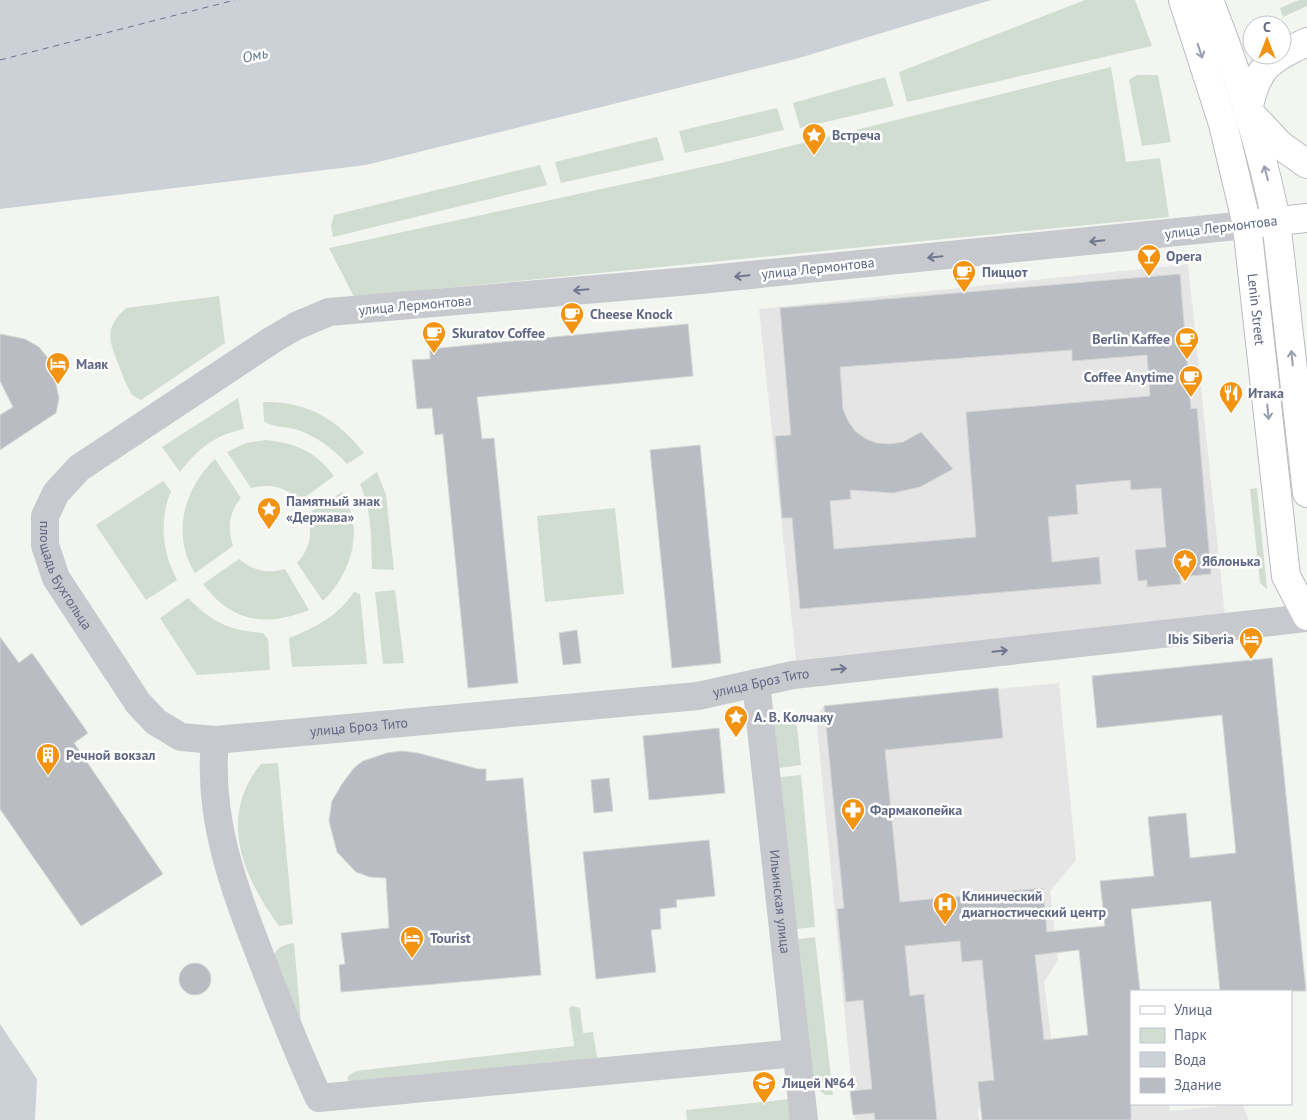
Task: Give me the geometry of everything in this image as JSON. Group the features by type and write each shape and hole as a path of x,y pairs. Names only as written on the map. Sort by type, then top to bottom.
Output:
{"main road":[{"name":"Lenin Street","path":"1192,2 1221,31 1248,111 1268,180 1276,221 1307,493"},
{"name":"Lenin Street","path":"1192,2 1247,225 1286,576 1307,617"},
{"path":"1221,31 1242,47"},
{"path":"1293,47 1262,70 1256,78 1248,111 1280,145 1307,164"},
{"name":"улица Лермонтова","path":"1247,225 1307,218"}],"street":[{"name":"улица Лермонтова","path":"329,312 709,279 1247,225"},
{"name":"площадь Бухгольца","path":"215,740 181,737 156,722 138,703 56,578 45,545 45,516 56,493 79,468 272,340 296,326 329,312"},
{"name":"улица Броз Тито","path":"215,740 698,696 792,674 1307,617"},
{"name":"Ильинская улица","path":"756,683 804,1114"},
{"path":"215,740 212,769 214,806 223,848 254,937 303,1064 319,1098 797,1053"}],"shaded area":[{"path":"1188,264 1225,615 796,660 759,309"},
{"name":"Клинический диагностический центр","path":"1059,683 1076,860 1050,891 1058,960 1044,982 1059,1099 978,1108 979,1120 855,1120 816,716 824,706"},
{"path":"1130,1104 1169,1105 1170,1111 1242,1105 1249,1120 982,1120"}],"green space":[{"path":"1085,0 1135,0 1152,46 907,102 899,72"},
{"path":"1299,0 1307,0 1307,6 1287,15 1282,15 1280,8"},
{"path":"1111,67 1126,162 1160,158 1169,217 354,297 329,248 721,163"},
{"path":"1137,75 1158,75 1171,142 1142,146 1129,80"},
{"path":"885,77 894,106 800,128 793,103"},
{"path":"777,108 784,130 685,153 679,131"},
{"path":"657,137 664,160 561,183 555,162"},
{"path":"540,165 547,185 333,237 331,226 334,215"},
{"path":"219,296 225,343 141,400 132,395 112,347 110,334 114,322 119,315 126,308"},
{"path":"238,398 244,429 215,439 193,456 180,472 162,447"},
{"path":"263,402 294,405 320,414 343,431 364,453 347,464 331,448 312,436 298,430 271,425 264,421"},
{"path":"266,440 296,446 304,450 320,461 334,476 301,500 278,487 251,488 227,452 246,443"},
{"path":"215,459 241,498 231,515 230,521 233,546 195,573 184,543 184,513 195,484"},
{"path":"377,472 386,495 394,570 372,569 369,515 360,484"},
{"path":"163,481 171,491 165,514 165,547 177,580 146,600 96,525"},
{"path":"1257,488 1267,589 1260,583 1250,489"},
{"path":"342,492 353,520 352,550 348,564 341,577 323,601 297,563 308,546 310,528 306,515"},
{"path":"615,508 624,594 545,602 537,516"},
{"path":"239,559 255,569 272,571 285,569 309,610 278,619 264,620 238,614 226,607 203,584"},
{"path":"395,590 404,663 383,664 375,592"},
{"path":"354,592 360,594 367,664 292,667 289,638 325,620 341,608"},
{"path":"188,598 205,614 222,624 240,630 263,633 268,639 270,670 197,675 160,618"},
{"path":"796,717 801,765 779,768 774,719"},
{"path":"278,763 293,924 279,926 266,907 246,867 240,846 238,826 240,805 248,784 261,764"},
{"path":"801,775 815,927 796,929 780,777"},
{"path":"815,937 833,1095 826,1095 813,1087 798,939"},
{"path":"294,943 302,1034 272,959 280,947"},
{"path":"572,1006 580,1008 583,1033 593,1032 598,1063 354,1086 348,1081 348,1076 356,1071 574,1046 569,1008"},
{"name":"Лицей №64","path":"790,1099 792,1120 687,1120 686,1110"}],"water":[{"name":"Омь","path":"0,0 991,0 799,58 366,165 0,209"},
{"path":"0,1024 37,1079 35,1120 0,1120"}],"building":[{"path":"1180,274 1191,409 1197,408 1211,574 1180,577 1181,584 1147,587 1147,580 1138,581 1135,550 1166,547 1161,488 1131,490 1130,480 1076,485 1078,514 1048,517 1052,562 1099,557 1101,584 800,609 792,518 782,518 775,436 791,435 780,308","holes":["1072,350 1072,361 1147,355 1150,396 966,412 976,537 834,549 830,501 851,499 850,490 893,493 920,487 953,469 921,432 903,442 890,444 877,443 866,439 855,431 843,409 840,367"]},
{"path":"688,324 693,376 477,397 482,439 494,438 518,683 468,688 443,434 435,435 432,408 417,409 412,360 430,359 430,349"},
{"path":"0,334 25,339 39,347 51,362 59,398 56,413 0,450 0,415 13,407 0,381"},
{"path":"700,445 721,663 672,668 650,450"},
{"path":"577,630 581,663 563,665 559,633"},
{"name":"Речной вокзал","path":"0,637 19,663 32,653 88,733 74,743 163,874 81,926 0,809"},
{"path":"1272,658 1306,991 1220,990 1211,901 1131,909 1140,990 1130,990 1131,1120 982,1120 978,1082 994,1080 982,960 962,962 960,941 905,946 910,996 924,994 937,1120 875,1120 874,1113 853,1115 850,1091 872,1089 863,1000 846,1002 837,909 844,908 824,706 998,688 1003,738 885,750 900,902 1043,888 1047,932 1105,926 1100,881 1154,876 1148,817 1186,813 1190,858 1236,853 1222,715 1097,728 1092,676","holes":["1079,950 1088,1035 1044,1040 1035,955"]},
{"path":"719,728 725,793 649,800 643,736"},
{"path":"401,751 418,753 478,769 486,769 486,781 523,778 541,975 341,992 339,965 345,964 341,933 389,928 386,878 370,877 356,872 337,852 329,821 332,801 354,768 363,761 387,753"},
{"path":"609,778 613,811 594,813 591,780"},
{"path":"709,840 715,896 676,900 677,907 660,909 661,929 651,930 656,972 596,979 583,852"},
{"path":"195,963 207,967 211,979 207,991 195,995 183,991 179,979 183,967"}],"ferry route":[{"path":"0,60 235,0"}],"place":[{"name":"Встреча","path":"814,156"},
{"name":"Opera","path":"1149,277"},
{"name":"Пиццот","path":"964,293"},
{"name":"Cheese Knock","path":"572,335"},
{"name":"Skuratov Coffee","path":"434,354"},
{"name":"Berlin Kaffee","path":"1187,360"},
{"name":"Маяк","path":"58,385"},
{"name":"Coffee Anytime","path":"1191,398"},
{"name":"Итака","path":"1231,414"},
{"name":"Памятный знак «Держава»","path":"269,530"},
{"name":"Яблонька","path":"1185,582"},
{"name":"Ibis Siberia","path":"1251,660"},
{"name":"А. В. Колчаку","path":"736,738"},
{"name":"Речной вокзал","path":"48,776"},
{"name":"Фармакопейка","path":"853,831"},
{"name":"Клинический диагностический центр","path":"945,925"},
{"name":"Tourist","path":"412,959"},
{"name":"Лицей №64","path":"764,1104"}]}
